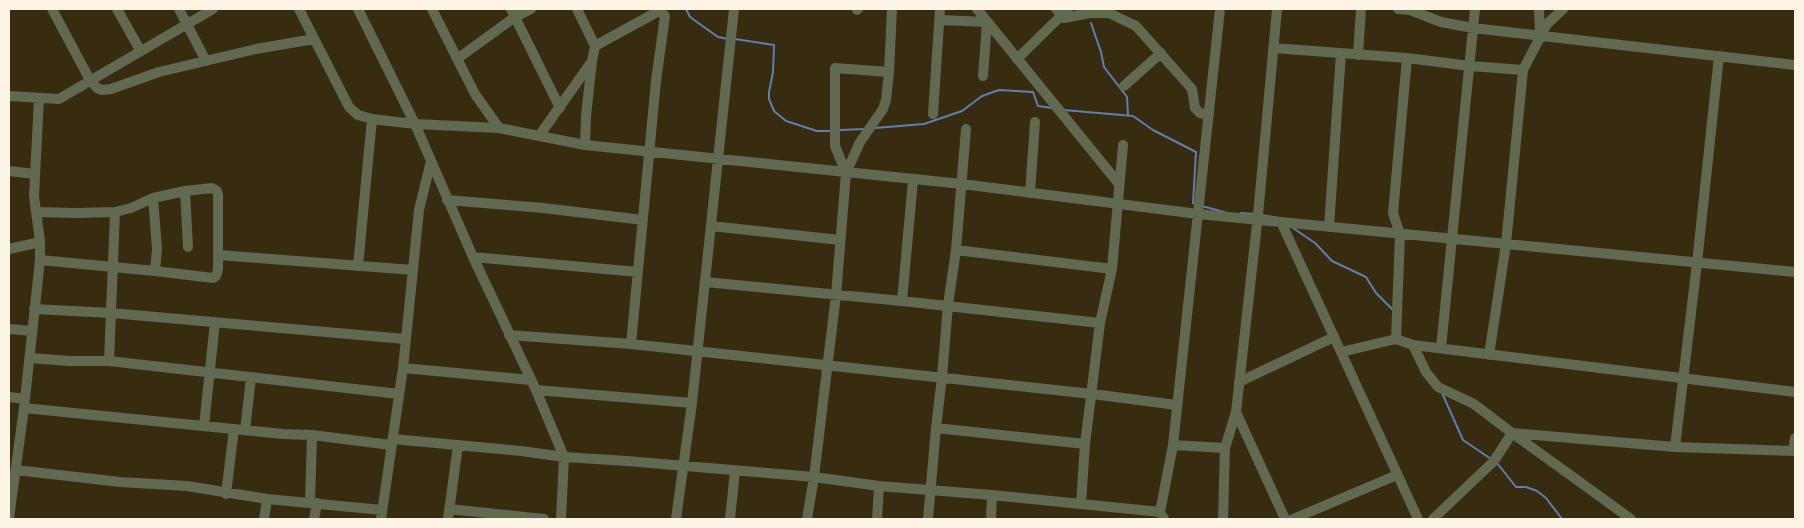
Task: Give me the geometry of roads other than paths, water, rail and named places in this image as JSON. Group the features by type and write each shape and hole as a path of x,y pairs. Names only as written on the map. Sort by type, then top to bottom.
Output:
{"street":[{"path":"52,9 90,80 98,88 107,90 158,72 206,60 314,38"},
{"path":"117,9 140,50"},
{"path":"179,9 206,60"},
{"path":"9,96 58,99 67,96 140,50 213,9"},
{"path":"299,9 349,106 358,114 372,119 415,124 499,128 585,145 962,184 1198,214 1795,272"},
{"path":"358,9 415,124 447,200 533,385 564,457 561,519"},
{"path":"432,9 475,94 499,128"},
{"path":"457,59 513,13 532,9"},
{"path":"577,9 596,46 592,61 585,145"},
{"path":"676,519 698,351 734,9"},
{"path":"807,519 814,478 836,295 846,173 860,142 883,108 886,100 892,9"},
{"path":"933,114 940,9"},
{"path":"977,9 1119,184"},
{"path":"9,397 24,404 204,426 392,442 458,445 564,457 814,478 880,486 1081,504 1162,516 1173,445 1220,9"},
{"path":"1223,519 1225,448 1236,412 1277,9"},
{"path":"1358,54 1361,9"},
{"path":"1398,9 1410,10 1441,22 1473,28 1795,65"},
{"path":"1441,348 1475,9"},
{"path":"1538,9 1540,36"},
{"path":"1489,354 1506,244 1523,70 1547,24 1563,9"},
{"path":"1017,59 1062,11 1069,18 1090,12 1109,13 1136,26 1192,89 1195,108 1200,113 1209,115"},
{"path":"596,46 657,12 662,12 665,16 656,81 631,344"},
{"path":"513,13 560,108"},
{"path":"940,20 987,22"},
{"path":"983,76 987,22"},
{"path":"1273,48 1407,58 1523,70"},
{"path":"1124,86 1161,53"},
{"path":"1329,227 1341,53"},
{"path":"1675,447 1698,263 1718,56"},
{"path":"1396,338 1400,234 1393,213 1407,58"},
{"path":"539,136 592,61"},
{"path":"846,173 835,146 835,68 889,72"},
{"path":"9,518 30,358 40,260 35,174 39,98"},
{"path":"358,266 372,119"},
{"path":"1030,193 1035,122"},
{"path":"928,519 948,305 956,250 966,129"},
{"path":"1081,504 1085,444 1100,323 1112,269 1123,145"},
{"path":"16,470 120,482 188,486 226,494 313,503 381,515 403,368 420,200 431,161"},
{"path":"9,171 35,174"},
{"path":"902,300 913,180"},
{"path":"36,212 115,212 131,208 153,198 185,191 212,188 217,191 219,255 218,270 213,278 40,260"},
{"path":"185,191 188,247"},
{"path":"153,198 157,249 155,271"},
{"path":"447,200 543,208 642,220"},
{"path":"109,361 115,212"},
{"path":"1281,222 1418,519"},
{"path":"711,226 840,240"},
{"path":"9,249 40,242"},
{"path":"956,250 1112,269"},
{"path":"219,255 413,270"},
{"path":"473,257 638,272"},
{"path":"705,282 902,300 1100,323"},
{"path":"34,309 111,313 405,339"},
{"path":"204,426 214,322"},
{"path":"9,329 32,331"},
{"path":"510,335 698,351 1177,405"},
{"path":"1239,382 1334,337"},
{"path":"1341,352 1396,338 1413,345 1795,392"},
{"path":"1413,345 1426,372 1438,387 1474,404 1512,434 1630,519"},
{"path":"30,358 109,361 399,394"},
{"path":"403,368 692,403"},
{"path":"245,430 251,378"},
{"path":"1236,412 1286,519"},
{"path":"936,428 1085,444"},
{"path":"226,494 234,429"},
{"path":"1512,434 1675,447 1794,451 1795,438"},
{"path":"1433,519 1494,461 1512,434"},
{"path":"312,436 314,519"},
{"path":"458,445 448,514 544,519"},
{"path":"1173,445 1225,448"},
{"path":"730,519 735,471"},
{"path":"1293,519 1397,475"},
{"path":"877,519 880,486"},
{"path":"991,519 992,495"},
{"path":"264,519 267,499"}],"waterway":[{"path":"686,9 690,17 718,37 728,39"},
{"path":"1091,23 1104,67 1127,97 1128,115"},
{"path":"735,39 774,45 773,72 769,92 769,99 774,111 786,121 817,131 832,131"},
{"path":"875,128 924,124 962,111 982,96 999,90 1033,92 1038,106 1052,108"},
{"path":"1064,110 1133,116 1153,130 1196,152 1193,203 1195,204"},
{"path":"840,130 865,129"},
{"path":"1202,206 1224,212"},
{"path":"1241,213 1254,214"},
{"path":"1261,215 1279,218"},
{"path":"1293,228 1315,243 1332,261 1366,277 1376,293 1393,310"},
{"path":"1442,393 1463,440 1491,459"},
{"path":"1497,463 1516,487 1526,487 1537,491 1546,498 1562,519"}]}
